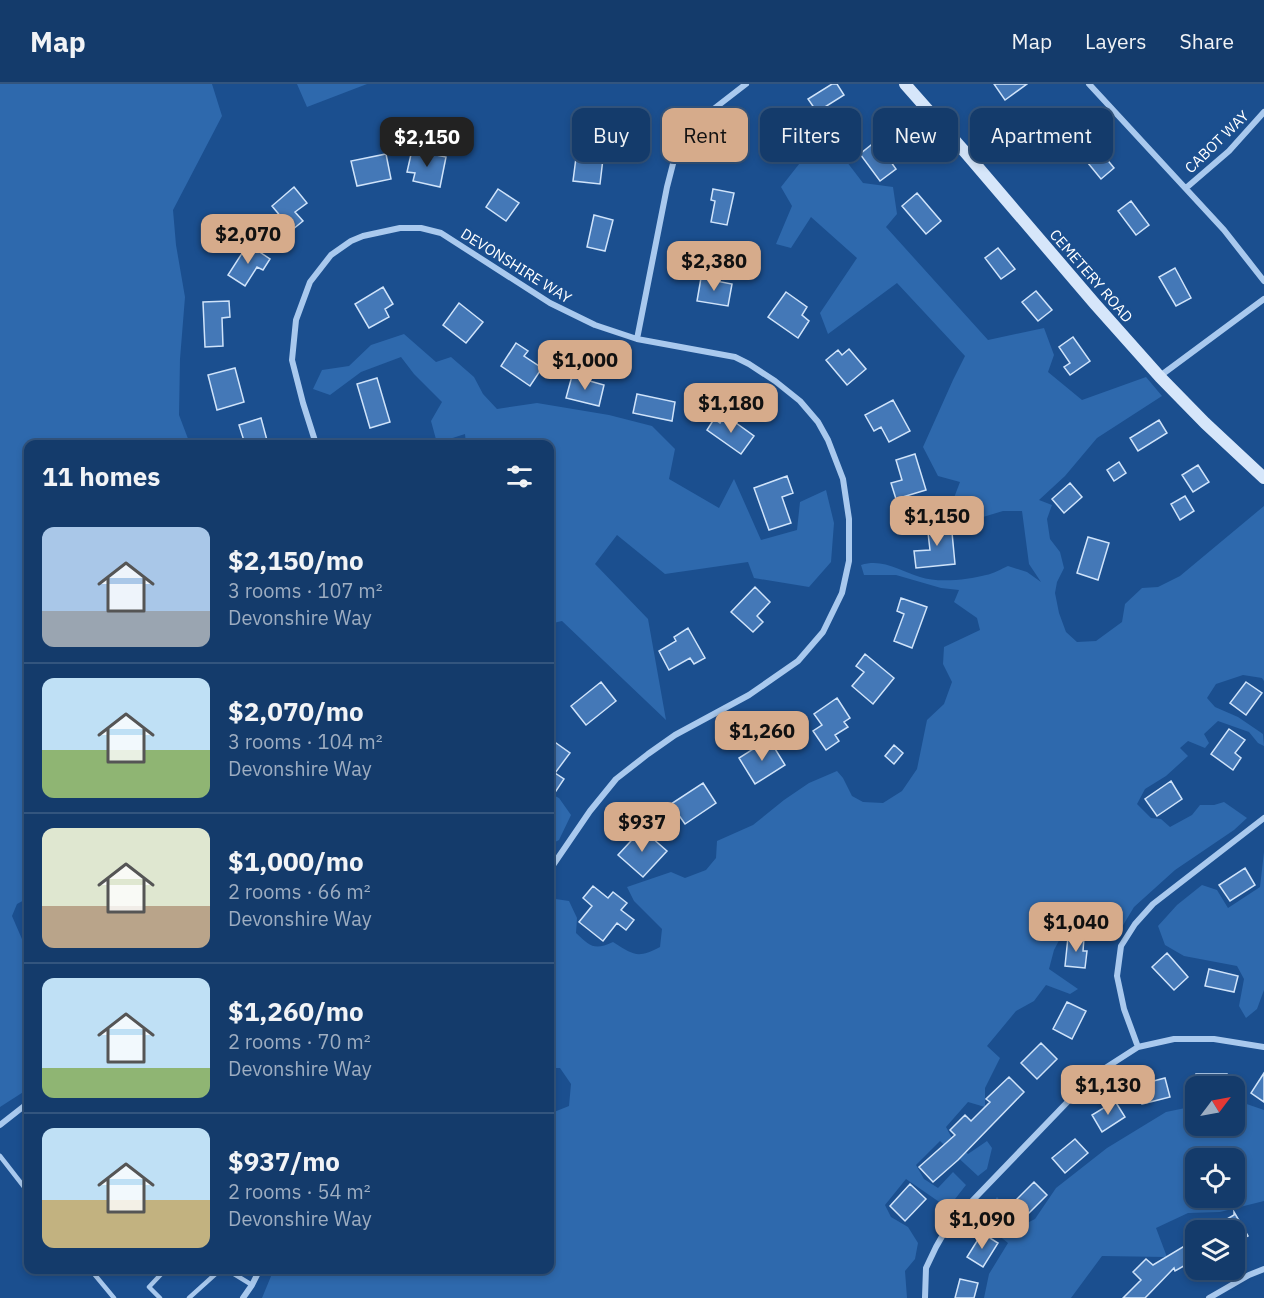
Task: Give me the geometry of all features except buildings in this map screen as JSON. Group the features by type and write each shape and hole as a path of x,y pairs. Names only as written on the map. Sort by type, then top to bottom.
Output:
{"street":[{"path":"637,339 675,156 689,130 746,84"},
{"name":"CEMETERY ROAD","path":"904,84 1160,377 1264,478"},
{"path":"1089,84 1224,230 1264,281"},
{"name":"CABOT WAY","path":"1186,188 1228,151 1264,112"},
{"name":"DEVONSHIRE WAY","path":"315,440 292,360 296,320 310,282 331,255 351,241 400,228 421,228 441,233 550,303 595,325 637,339 735,357 775,381 800,401 818,422 828,440 843,479 849,519 849,561 842,593 823,632 798,661 749,695 675,735 616,779 590,811 554,864"},
{"path":"1160,377 1264,299"},
{"path":"1138,1047 1124,1009 1117,976 1121,946 1135,924 1153,904 1264,818"},
{"path":"925,1298 926,1268 948,1226 1096,1074 1138,1047 1174,1039 1214,1039 1264,1047"},
{"path":"0,1125 24,1106"},
{"path":"1209,1298 1264,1269"},
{"path":"243,1298 258,1274"}],"lane":[{"path":"0,1156 24,1187"},
{"path":"94,1274 114,1298"},
{"path":"160,1298 149,1287 161,1274"},
{"path":"189,1298 215,1274"},
{"path":"234,1274 252,1285"}],"shaded area":[{"path":"0,84 212,84 222,116 173,210 176,245 185,297 180,359 179,415 188,440 24,440 24,900 17,904 12,916 24,944 24,1092 0,1107"},
{"path":"297,84 367,84 307,107"},
{"path":"801,162 847,162 863,183 893,187 897,214 886,227 988,340 1044,328 1054,355 1048,372 1082,400 1146,377 1162,396 1097,438 1065,476 1039,500 1052,505 1047,519 1050,539 1060,552 1064,568 1057,582 1055,593 1066,632 1077,642 1096,641 1122,622 1125,604 1142,588 1158,587 1180,576 1264,506 1264,681 1262,678 1243,675 1216,684 1207,698 1215,707 1238,717 1263,734 1264,746 1258,743 1249,732 1218,721 1204,734 1209,743 1205,748 1188,741 1180,748 1188,756 1166,776 1145,789 1137,804 1151,818 1161,819 1170,827 1192,815 1200,805 1224,802 1247,818 1234,830 1175,870 1134,907 1119,932 1099,936 1064,931 1054,950 1049,969 1078,989 1070,994 1046,985 1034,1001 1016,1011 987,1046 1000,1058 985,1088 985,1107 968,1102 946,1127 953,1140 968,1154 987,1141 992,1148 987,1169 978,1176 940,1141 916,1165 924,1179 938,1188 953,1172 966,1185 948,1208 906,1179 885,1205 891,1217 908,1227 918,1243 915,1259 905,1271 907,1298 262,1298 272,1274 554,1274 554,1112 569,1106 571,1084 560,1068 554,1068 554,899 569,901 577,918 576,933 589,944 597,947 613,942 636,954 646,953 660,947 662,929 634,901 627,887 671,872 685,878 706,870 716,858 717,841 753,825 809,783 837,771 852,796 863,802 883,803 902,791 917,769 927,720 944,704 952,682 943,664 944,647 980,630 977,618 954,602 959,590 941,588 896,575 864,575 861,565 884,564 927,579 944,580 979,577 1008,566 1027,572 1041,582 1029,564 1022,511 1003,511 983,517 952,503 960,482 938,476 923,447 965,356 897,283 828,334 820,313 857,258 811,217 791,248 776,244 792,206 781,187"},
{"path":"404,334 436,362 451,357 474,377 483,394 497,409 537,403 609,415 652,426 675,449 669,479 719,508 734,479 761,540 797,530 800,502 826,490 834,523 831,562 809,587 754,578 748,562 665,574 617,535 595,564 648,619 666,720 562,621 554,623 554,440 466,440 465,434 446,440 436,440 431,421 442,402 414,374 401,357 361,372 330,395 313,389 322,370 349,366 371,345"},
{"path":"554,796 559,798 571,815 559,840 554,842"},
{"path":"1264,852 1264,990 1257,1009 1246,1018 1239,1006 1244,979 1237,966 1184,956 1165,945 1158,926 1177,905 1202,885 1217,890 1228,908 1260,887"},
{"path":"1245,1103 1264,1110 1264,1201 1245,1206 1245,1148 1185,1148 1185,1208 1236,1208 1220,1212 1188,1213 1156,1228 1167,1257 1102,1256 1071,1298 984,1298 989,1274 1008,1243 981,1221 997,1197 1021,1226 1035,1219 1056,1188 1107,1148 1166,1112 1185,1108 1185,1136 1245,1136"}]}
